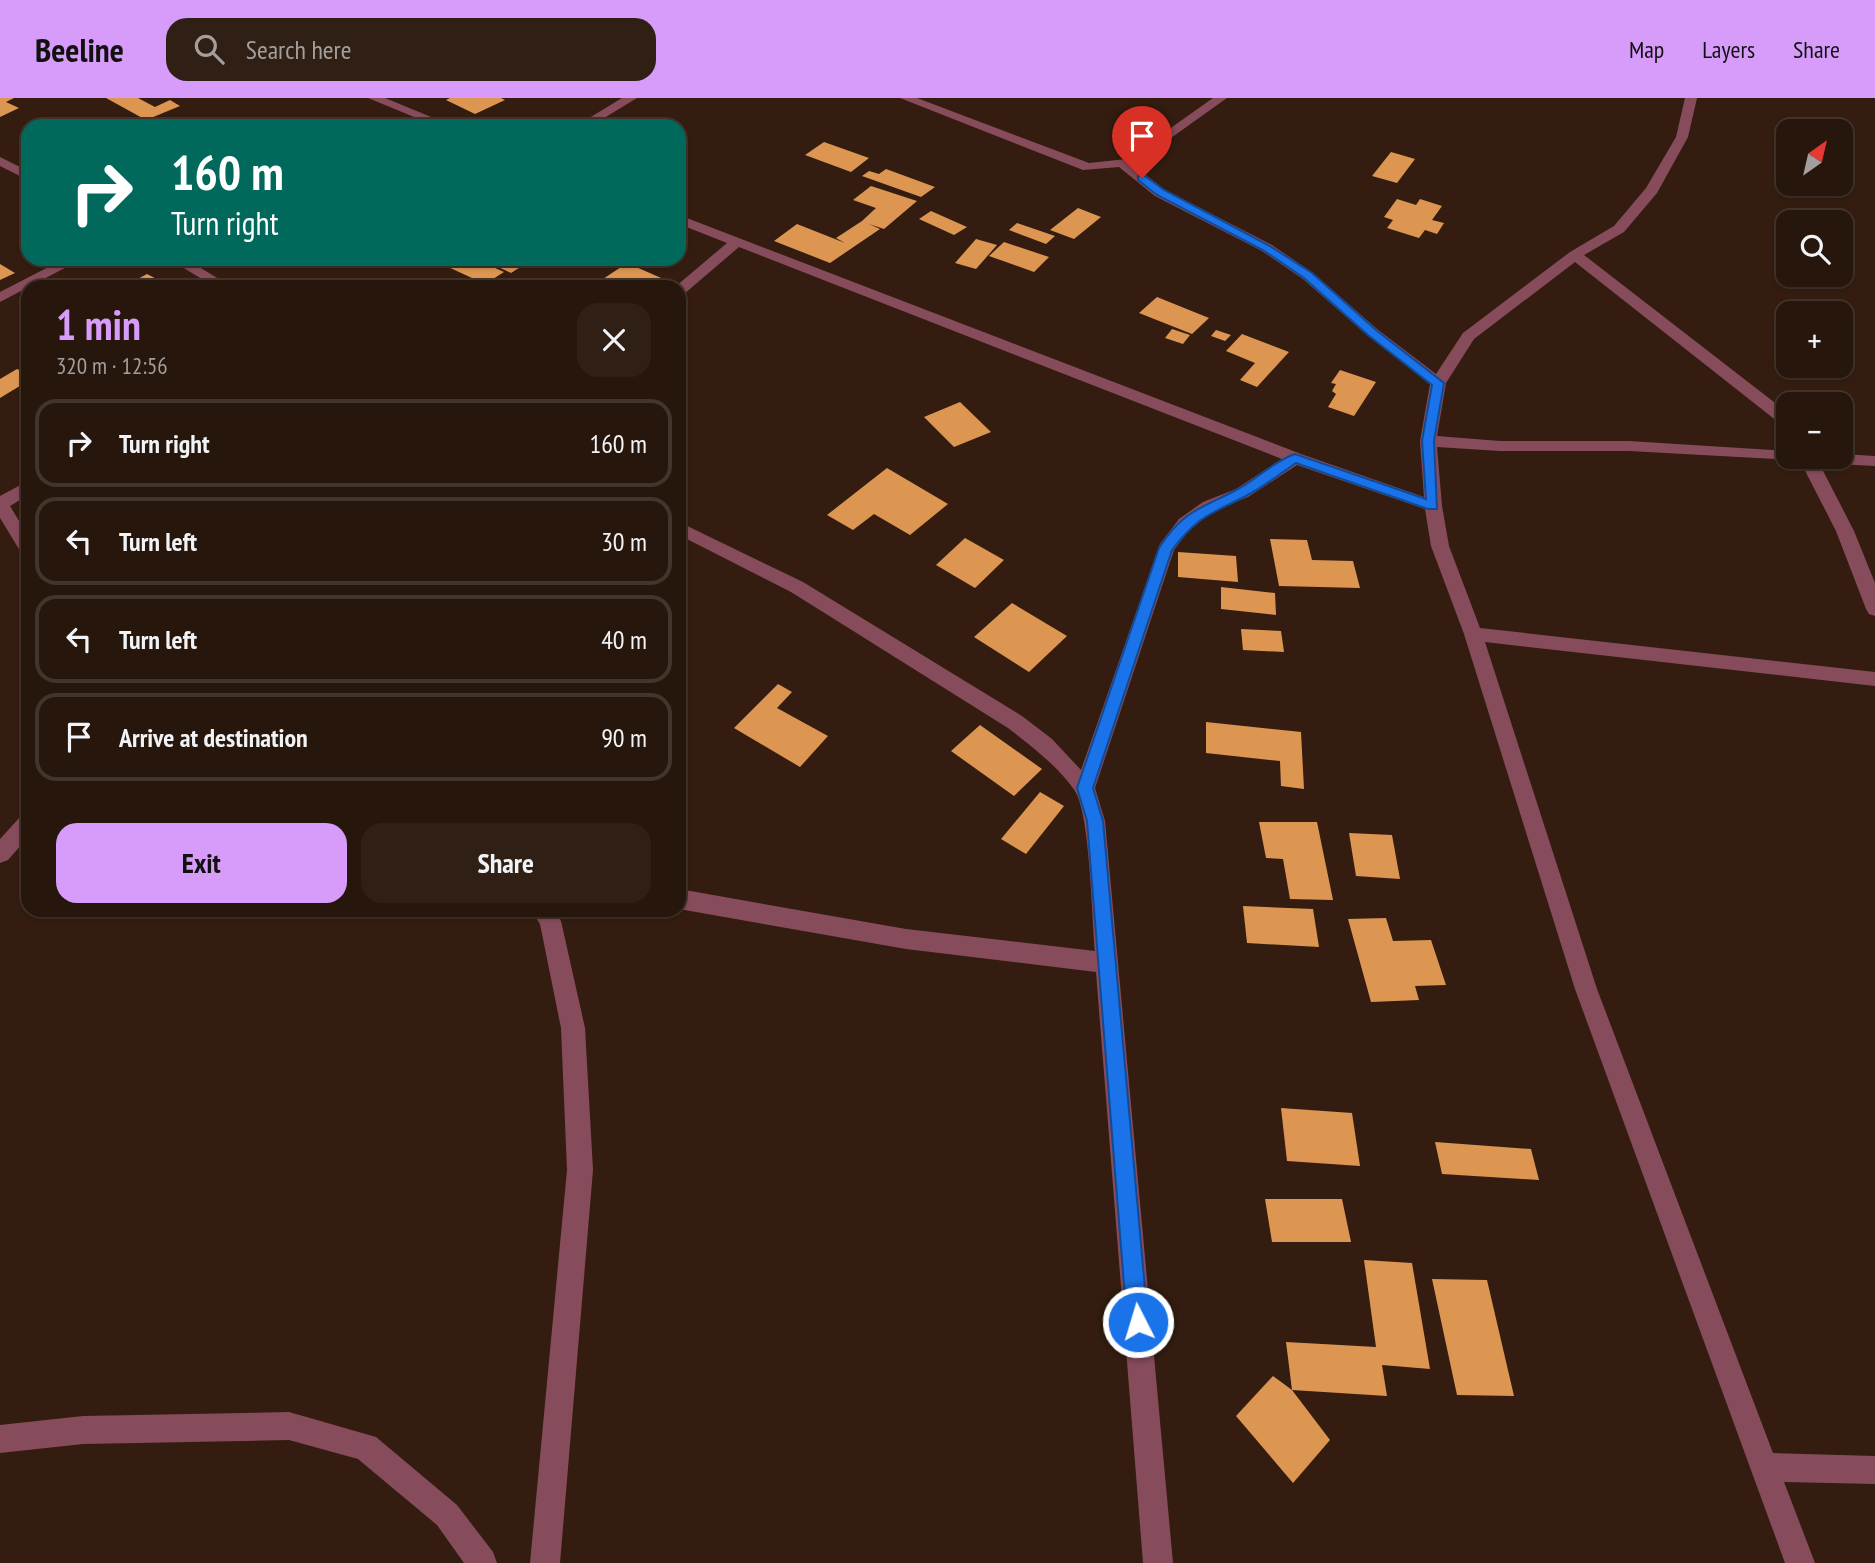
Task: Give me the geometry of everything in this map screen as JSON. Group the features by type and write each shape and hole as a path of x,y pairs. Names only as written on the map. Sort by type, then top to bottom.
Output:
{"street":[{"path":"374,98 429,119"},
{"path":"594,119 631,98"},
{"path":"906,98 1088,167 1123,164 1142,155 1221,98"},
{"path":"1691,98 1682,137 1652,190 1619,229 1575,255 1468,336 1438,383 1428,441 1433,506 1440,546 1473,634 1586,989 1801,1563"},
{"path":"0,161 21,172"},
{"path":"1123,164 1160,192 1267,248 1308,275 1372,332 1438,383"},
{"path":"686,222 1295,458 1433,506"},
{"path":"686,285 736,242"},
{"path":"1575,255 1776,412"},
{"path":"35,280 62,266"},
{"path":"188,266 213,280"},
{"path":"0,298 21,287"},
{"path":"1428,441 1500,446 1629,446 1776,455"},
{"path":"1085,788 1166,548 1185,523 1209,506 1242,493 1295,458"},
{"path":"1853,459 1875,461"},
{"path":"1813,469 1833,502 1875,609"},
{"path":"21,491 0,504 21,538"},
{"path":"686,531 797,586 1015,722 1045,745 1085,788 1095,821 1158,1563"},
{"path":"1473,634 1875,679"},
{"path":"0,854 21,830"},
{"path":"686,900 906,939 1106,962"},
{"path":"545,1563 580,1170 573,1028 547,917"},
{"path":"0,1439 83,1430 289,1426 366,1447 447,1515 482,1563"},
{"path":"1764,1467 1875,1470"}],"building":[{"path":"0,98 14,98 6,102 19,108 0,117"},
{"path":"106,98 138,98 155,107 170,100 180,106 144,119"},
{"path":"446,100 505,100 475,114"},
{"path":"824,142 869,158 851,172 805,155"},
{"path":"1391,152 1415,159 1397,183 1372,176"},
{"path":"886,169 935,187 921,197 862,176 869,171 879,174"},
{"path":"871,186 917,201 884,229 869,224 880,229 830,263 774,241 797,224 845,243 836,238 876,208 853,200"},
{"path":"1397,199 1416,205 1420,199 1442,206 1432,220 1444,223 1437,234 1425,230 1419,238 1387,228 1393,220 1384,217"},
{"path":"1078,208 1101,217 1074,239 1050,230"},
{"path":"931,211 967,227 954,235 919,219"},
{"path":"1017,223 1055,236 1046,244 1009,230"},
{"path":"976,239 997,245 976,269 955,263"},
{"path":"1004,242 1049,257 1034,272 989,256"},
{"path":"0,264 15,273 0,280"},
{"path":"446,266 491,266 504,272 491,280 476,280"},
{"path":"496,266 522,266 511,273"},
{"path":"622,266 634,266 666,280 602,280"},
{"path":"147,274 159,280 136,280"},
{"path":"1157,297 1209,318 1192,334 1139,313"},
{"path":"1172,329 1190,335 1183,344 1165,338"},
{"path":"1216,330 1231,335 1225,341 1211,336"},
{"path":"1242,334 1289,352 1257,387 1240,380 1255,363 1226,351"},
{"path":"17,369 21,371 21,385 0,398 0,379"},
{"path":"1340,370 1376,382 1354,416 1328,407 1336,394 1332,391 1336,384 1331,383"},
{"path":"960,402 991,432 954,447 924,417"},
{"path":"887,468 948,504 910,535 874,514 853,530 827,515"},
{"path":"965,538 1004,560 975,588 936,565"},
{"path":"1270,539 1307,540 1312,560 1353,561 1360,588 1279,586"},
{"path":"1178,552 1236,556 1238,582 1178,577"},
{"path":"1221,587 1275,593 1276,615 1221,609"},
{"path":"1012,603 1067,636 1029,672 974,637"},
{"path":"1241,629 1281,631 1284,652 1243,650"},
{"path":"778,684 792,692 777,708 828,736 800,767 734,728"},
{"path":"1206,722 1301,732 1304,789 1281,786 1280,761 1206,753"},
{"path":"980,725 1042,769 1014,796 951,751"},
{"path":"1040,792 1064,806 1026,854 1001,839"},
{"path":"1259,822 1317,822 1333,900 1290,899 1283,859 1266,858"},
{"path":"1349,833 1392,835 1400,879 1356,876"},
{"path":"1243,906 1313,909 1319,947 1247,943"},
{"path":"1386,918 1393,941 1431,940 1446,985 1415,986 1419,1000 1371,1002 1348,919"},
{"path":"1281,1108 1352,1113 1360,1166 1287,1161"},
{"path":"1435,1142 1531,1149 1539,1180 1442,1174"},
{"path":"1265,1199 1342,1199 1351,1242 1272,1242"},
{"path":"1364,1260 1412,1263 1430,1369 1382,1365 1387,1396 1292,1390 1286,1342 1376,1347"},
{"path":"1432,1279 1487,1280 1514,1396 1457,1395"},
{"path":"1273,1376 1292,1390 1330,1440 1293,1483 1236,1416"}],"route":[{"path":"1138,1322 1095,821 1085,788 1109,724 1125,666 1166,548 1185,523 1209,506 1242,493 1295,458 1433,506 1428,441 1438,383 1372,332 1308,275 1267,248 1160,192 1142,178"}]}
